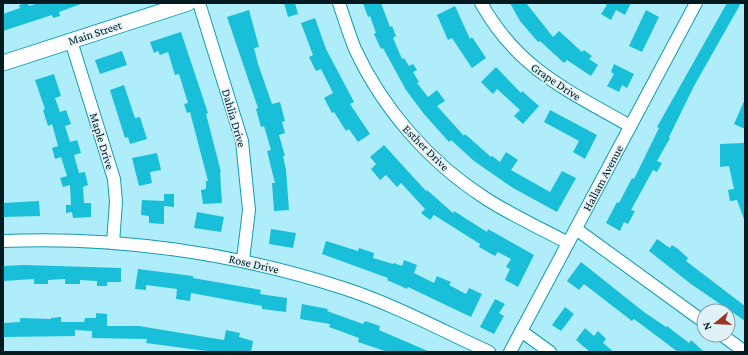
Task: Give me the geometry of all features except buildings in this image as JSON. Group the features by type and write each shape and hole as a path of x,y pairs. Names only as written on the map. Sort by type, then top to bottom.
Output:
{"main road":[{"name":"Main Street","path":"3,64 188,3"}],"street":[{"name":"Dahlia Drive","path":"199,3 242,141 249,210 243,260"},
{"name":"Esther Drive","path":"339,3 355,48 372,81 400,123 445,169 486,199 568,243"},
{"name":"Grape Drive","path":"481,3 493,24 522,58 554,83 630,126"},
{"name":"Hallam Avenue","path":"510,352 630,126 692,4"},
{"name":"Maple Drive","path":"71,41 114,179 116,202 113,243"},
{"path":"576,229 696,316"},
{"name":"Rose Drive","path":"3,241 113,243 243,260 343,288 393,307 489,352"},
{"path":"521,331 550,352"},
{"path":"733,343 745,352"}]}
